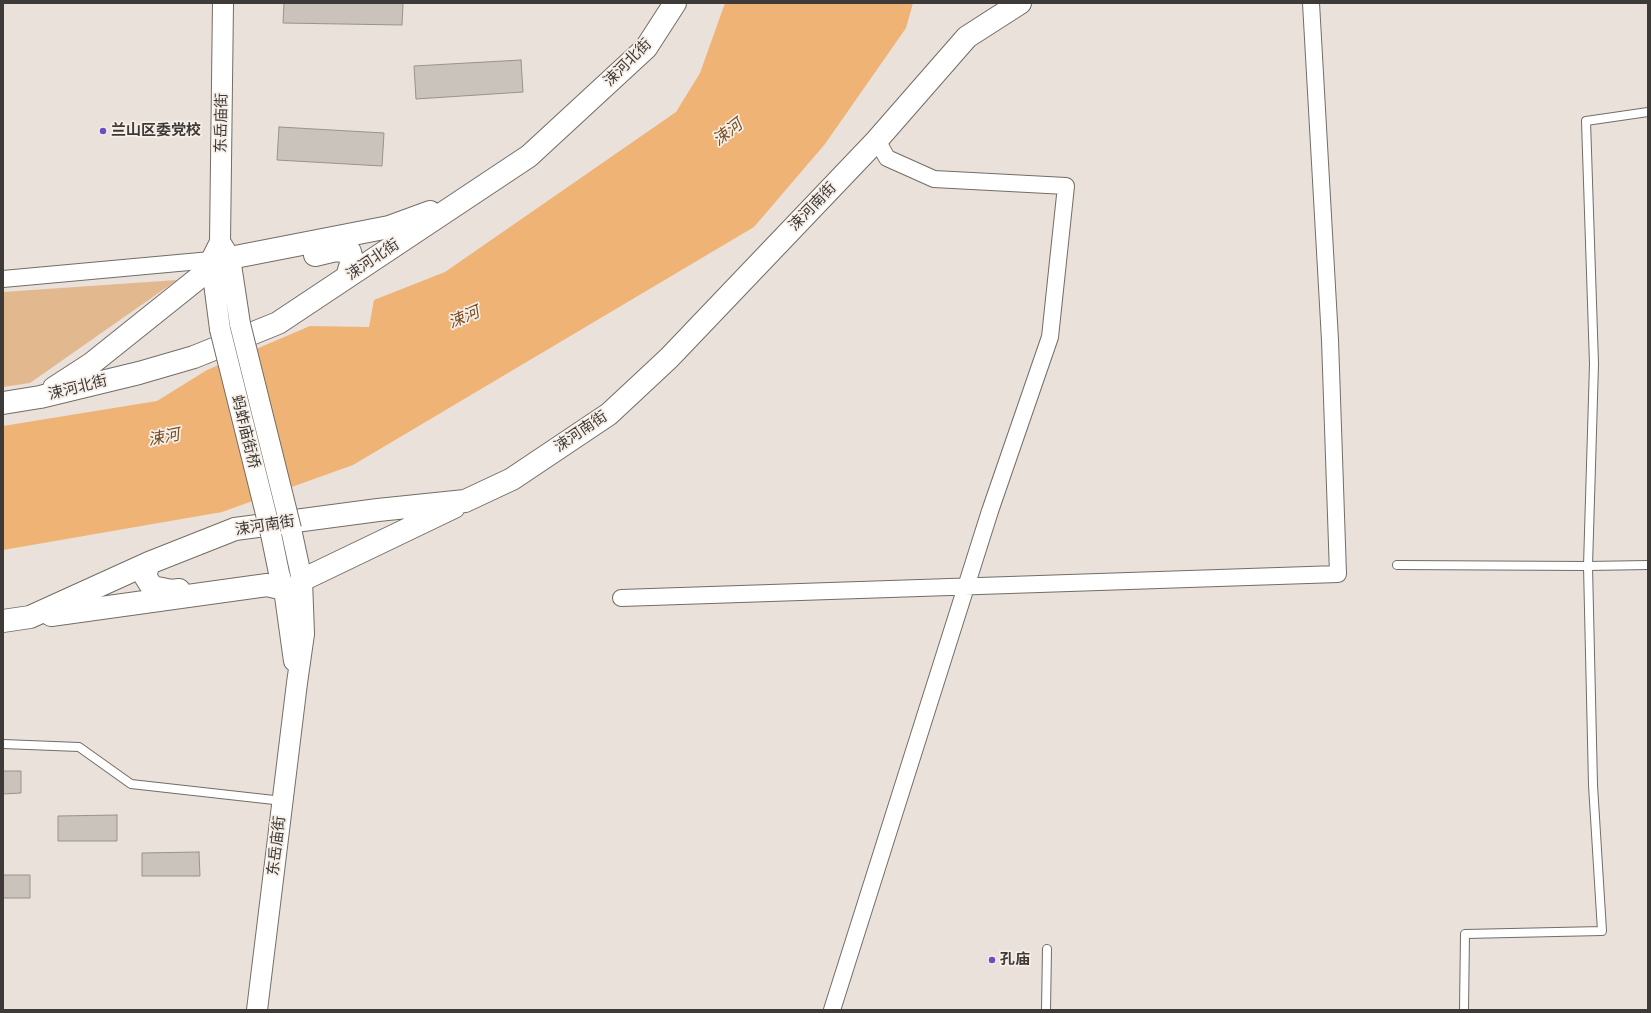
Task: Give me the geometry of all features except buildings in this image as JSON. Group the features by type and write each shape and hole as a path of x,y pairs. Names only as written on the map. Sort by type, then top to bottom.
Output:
{"main road":[{"name":"涑河北街","path":"3,403 40,397 139,373 194,357 278,323 530,156 646,48 675,3"},
{"name":"涑河南街","path":"3,621 30,617 149,563 235,529 378,510 465,501 512,479 609,414 670,358 877,140 967,37 1020,3"},
{"path":"40,397 91,364 220,264 389,227 461,201"},
{"path":"139,373 121,370 114,360 119,349 220,264 336,250 350,252 352,260 347,278"},
{"path":"30,617 93,610 267,585 291,577 512,479"},
{"path":"149,563 145,576 152,587 172,591 291,577 310,565 387,532 388,521 378,510"}],"street":[{"name":"东岳庙街","path":"220,329 223,3"},
{"path":"621,598 1338,574 1330,340 1311,3"},
{"path":"832,1010 990,511 1050,337 1066,186 934,179 887,158 877,140"},
{"name":"东岳庙街","path":"220,264 240,324 291,529 291,577"},
{"path":"3,279 220,264"},
{"name":"蚂蚱庙街桥","path":"220,329 271,534"},
{"name":"东岳庙街","path":"257,1010 304,634 291,577 271,534"}],"lane":[{"path":"1464,1010 1465,934 1602,931 1593,785 1588,566 1594,364 1586,121 1648,112"},
{"path":"1397,565 1588,566 1648,564"},
{"path":"3,744 79,747 131,784 283,801"},
{"path":"1046,1010 1047,949"}],"shaded area":[{"path":"177,280 30,383 3,387 3,292"}],"water":[{"name":"涑河","path":"725,3 913,3 906,28 825,144 754,227 353,465 222,512 3,550 3,426 157,401 207,370 310,326 369,327 374,300 445,272 676,112 700,73"}],"place":[{"name":"兰山区委党校","path":"103,131"},
{"name":"孔庙","path":"992,960"}]}
